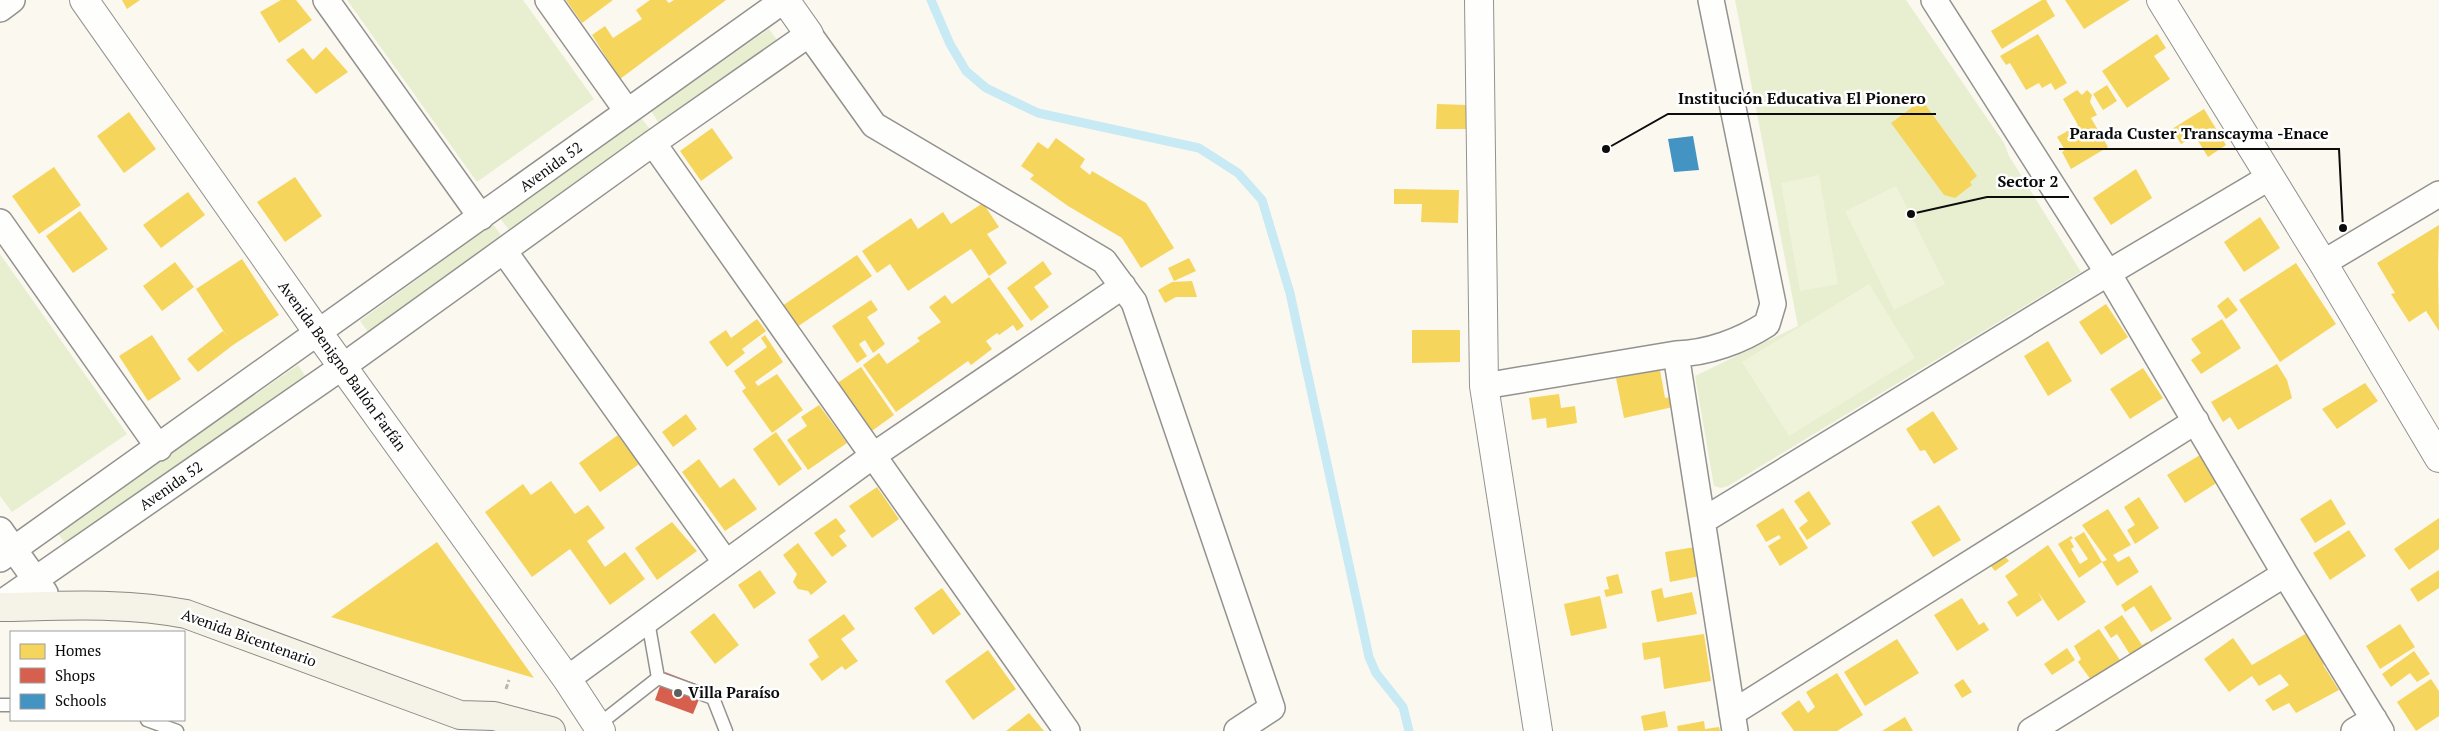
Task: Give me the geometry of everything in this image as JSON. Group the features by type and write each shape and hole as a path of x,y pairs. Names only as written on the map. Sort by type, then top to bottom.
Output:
{"main road":[{"name":"Avenida Bicentenario","path":"0,607 123,605 157,608 186,614 469,723 494,716 551,731"}],"street":[{"path":"0,9 12,0"},
{"name":"Avenida Benigno Ballón Farfán","path":"84,0 318,334 567,679 600,728"},
{"path":"326,0 481,217"},
{"path":"548,0 627,111"},
{"path":"784,0 874,125 1104,262 1134,302 1272,708 1237,731"},
{"name":"Avenida 52","path":"5,546 158,448 784,0"},
{"path":"1479,0 1484,386 1538,731"},
{"path":"1484,386 1676,354 1694,354 1748,336 1768,324 1773,304 1712,0"},
{"path":"1934,0 2108,273 2285,574 2370,727"},
{"path":"2162,0 2323,262 2439,458"},
{"name":"Avenida 52","path":"0,604 342,367 653,143 810,34"},
{"path":"653,143 1067,731"},
{"path":"1704,520 2108,273 2270,177"},
{"path":"2323,262 2439,194"},
{"path":"0,222 158,448"},
{"path":"504,251 726,563"},
{"path":"567,679 874,456 1123,286"},
{"path":"1676,354 1704,520 1734,722 2196,421"},
{"path":"5,546 36,580 54,606"},
{"path":"2031,731 2285,574"}],"lane":[{"path":"648,621 658,678"},
{"path":"600,728 658,678"},
{"path":"658,678 713,698 726,731"},
{"path":"150,721 177,731"}],"green space":[{"path":"347,0 523,0 594,99 477,182"},
{"path":"1735,0 1906,0 2004,143 2009,156 2081,272 1728,486 1721,488 1714,486 1695,376 1798,326"},
{"path":"769,29 777,40 659,123 651,111"},
{"path":"641,118 650,129 509,230 500,218"},
{"path":"1819,175 1838,284 1800,291 1781,183"},
{"path":"1896,186 1945,284 1894,310 1845,211"},
{"path":"493,224 501,235 368,332 360,321"},
{"path":"0,254 127,434 12,512 0,496"},
{"path":"1869,284 1915,358 1789,436 1742,362"},
{"path":"298,365 306,377 66,544 57,532"}],"building: Homes":[{"path":"122,0 140,0 127,9"},
{"path":"281,0 296,0 312,20 279,43 260,12"},
{"path":"566,0 613,0 582,23"},
{"path":"650,0 666,0 669,3 674,0 726,0 620,79 592,35 605,26 613,38 642,19 636,10"},
{"path":"2042,0 2046,0 2055,16 2002,49 1991,31"},
{"path":"2065,0 2130,0 2084,29"},
{"path":"2038,34 2067,83 2055,90 2051,83 2042,88 2039,83 2026,90 2010,63 2006,65 2000,56"},
{"path":"2157,34 2166,48 2154,56 2170,79 2127,108 2102,71"},
{"path":"326,47 348,72 316,94 286,60 303,48 313,60"},
{"path":"2107,85 2117,101 2103,110 2093,94"},
{"path":"2077,90 2082,95 2087,90 2092,95 2090,102 2097,115 2091,118 2108,147 2071,169 2062,152 2065,150 2057,137 2078,125 2063,99"},
{"path":"1922,100 1977,176 1970,182 1972,185 1955,198 1944,195 1891,123"},
{"path":"1437,104 1467,105 1467,129 1436,129"},
{"path":"2204,109 2226,145 2208,157 2195,136 2181,144 2172,129"},
{"path":"129,112 156,149 124,173 97,136"},
{"path":"712,128 733,158 701,181 680,151"},
{"path":"1056,138 1085,159 1080,167 1090,175 1092,171 1146,203 1174,248 1141,268 1122,238 1068,206 1030,179 1034,175 1021,166 1038,142 1048,149"},
{"path":"54,167 81,205 39,234 12,196"},
{"path":"2136,169 2152,198 2111,225 2093,198"},
{"path":"295,177 322,216 285,242 257,202"},
{"path":"1394,189 1459,190 1458,223 1421,222 1422,204 1394,204"},
{"path":"188,192 205,215 161,248 143,225"},
{"path":"983,203 999,227 987,234 1007,263 989,276 971,249 908,291 890,264 877,273 862,251 911,218 918,229 943,212 951,224"},
{"path":"80,211 108,249 73,273 46,236"},
{"path":"2260,217 2280,248 2244,272 2224,242"},
{"path":"2439,225 2439,331 2426,311 2409,322 2391,294 2395,293 2377,263"},
{"path":"857,255 872,276 797,327 782,306"},
{"path":"1189,258 1196,271 1174,281 1168,268"},
{"path":"242,259 279,315 233,345 198,372 187,359 223,331 228,338 196,289"},
{"path":"1043,261 1052,274 1034,287 1049,307 1031,321 1007,288"},
{"path":"175,262 194,287 162,311 143,286"},
{"path":"2296,263 2336,324 2280,362 2239,300"},
{"path":"989,277 1024,326 1017,331 1013,325 999,335 997,333 986,341 992,349 971,365 968,361 896,412 863,365 879,353 887,364 920,341 917,338 941,322 929,307 945,295 952,304"},
{"path":"1192,281 1197,297 1176,297 1165,303 1158,290 1172,282"},
{"path":"2228,297 2238,310 2226,319 2217,306"},
{"path":"871,300 878,310 867,317 885,344 873,353 865,340 859,344 867,356 857,363 832,326"},
{"path":"2106,304 2128,337 2101,355 2079,322"},
{"path":"757,319 766,331 742,349 745,353 727,367 709,342 726,330 731,338"},
{"path":"2222,319 2241,348 2201,374 2191,360 2201,353 2191,339"},
{"path":"1412,330 1460,330 1460,362 1412,363"},
{"path":"152,335 181,379 148,401 119,356"},
{"path":"765,335 783,362 755,382 758,386 777,374 803,410 772,433 742,391 746,388 734,371 767,347 761,338"},
{"path":"2048,341 2072,381 2048,396 2024,356"},
{"path":"2277,364 2287,380 2292,398 2238,430 2230,417 2223,422 2211,402"},
{"path":"861,367 894,415 869,433 836,384"},
{"path":"2143,368 2163,398 2130,419 2110,389"},
{"path":"1660,370 1665,398 1671,397 1673,407 1624,418 1616,378"},
{"path":"2365,383 2378,401 2337,429 2322,409"},
{"path":"1559,394 1561,408 1575,406 1577,423 1547,428 1546,418 1532,420 1529,398"},
{"path":"819,405 847,443 808,470 787,440 807,426 801,417"},
{"path":"1933,411 1958,449 1934,464 1925,450 1920,451 1906,429"},
{"path":"686,414 697,429 673,447 662,432"},
{"path":"776,432 802,469 779,486 753,449"},
{"path":"618,435 631,453 634,451 642,462 600,492 579,463"},
{"path":"2200,455 2218,482 2185,503 2167,475"},
{"path":"699,459 720,488 734,478 757,509 725,531 682,472"},
{"path":"551,481 575,514 588,505 605,528 587,541 605,567 625,552 645,579 610,605 570,549 532,577 485,512 523,484 531,495"},
{"path":"877,487 899,519 872,538 849,506"},
{"path":"1809,491 1831,524 1807,540 1799,528 1808,521 1794,501"},
{"path":"2139,497 2159,528 2135,544 2127,530 2135,525 2124,507"},
{"path":"2331,499 2346,524 2315,543 2300,519"},
{"path":"1939,505 1961,540 1933,557 1911,522"},
{"path":"1783,508 1808,548 1780,566 1768,546 1781,538 1779,535 1766,542 1756,525"},
{"path":"2108,509 2131,545 2113,555 2118,562 2129,556 2139,572 2117,586 2102,562 2107,560 2082,525"},
{"path":"836,518 846,531 839,536 847,546 832,557 814,533"},
{"path":"2439,518 2439,549 2409,570 2394,549"},
{"path":"672,522 697,551 657,580 635,548"},
{"path":"2349,530 2366,556 2330,580 2313,553"},
{"path":"2084,532 2102,562 2079,578 2058,544 2071,536 2073,538 2070,540 2074,547 2071,549 2080,564 2088,559 2074,538"},
{"path":"437,542 534,678 331,617"},
{"path":"798,543 827,582 811,595 808,591 798,589 793,582 797,574 783,555"},
{"path":"2048,545 2086,602 2058,621 2038,592 2042,600 2017,617 2007,602 2018,595 2005,576"},
{"path":"1695,547 1700,576 1670,582 1665,552"},
{"path":"2004,555 2009,561 1995,571 1990,565"},
{"path":"760,570 776,593 754,609 738,585"},
{"path":"2439,570 2439,588 2418,602 2410,589"},
{"path":"1618,574 1623,593 1606,597 1604,590 1609,589 1606,577"},
{"path":"2151,585 2172,619 2151,632 2134,606 2125,612 2121,605"},
{"path":"942,588 961,614 933,635 914,608"},
{"path":"1662,588 1664,598 1692,592 1697,614 1657,622 1651,591"},
{"path":"1600,596 1607,628 1571,636 1564,604"},
{"path":"1962,598 1979,625 1984,622 1989,630 1957,651 1934,615"},
{"path":"714,613 739,645 715,664 690,632"},
{"path":"844,614 855,629 841,639 858,661 845,670 842,666 822,681 809,664 819,657 808,640"},
{"path":"2122,615 2142,645 2147,642 2149,645 2131,656 2117,634 2111,638 2104,627"},
{"path":"2400,624 2415,647 2380,669 2366,646"},
{"path":"2099,629 2120,660 2091,680 2078,662 2081,659 2074,646"},
{"path":"2307,633 2327,662 2323,665 2339,690 2296,713 2289,703 2273,711 2265,700 2289,685 2280,674 2259,686 2252,676 2229,692 2204,659 2233,638 2252,665"},
{"path":"1704,634 1711,681 1664,689 1660,657 1644,660 1642,643"},
{"path":"1897,639 1919,673 1865,706 1844,672"},
{"path":"2067,648 2075,660 2052,675 2044,664"},
{"path":"988,650 1016,689 973,720 945,681"},
{"path":"2414,651 2430,674 2417,682 2410,673 2391,687 2382,674"},
{"path":"1837,673 1863,715 1837,731 1794,731 1781,713 1799,700 1808,713 1815,707 1806,692"},
{"path":"1963,679 1972,692 1962,698 1954,685"},
{"path":"2431,679 2439,691 2439,716 2416,731 2397,702"},
{"path":"1665,711 1668,727 1644,731 1641,716"},
{"path":"1029,713 1044,731 1006,731"},
{"path":"1905,717 1913,731 1882,731"},
{"path":"1704,721 1705,729 1719,727 1720,731 1678,731 1677,726"}],"building: Shops":[{"path":"665,672 704,687 693,714 655,700"}],"building: Schools":[{"path":"1693,136 1699,170 1674,172 1668,139"}],"waterway":[{"path":"931,0 950,44 966,71 986,88 1038,113 1199,148 1238,173 1262,200 1290,293 1369,657 1376,673 1403,707 1409,731"}],"place":[{"name":"Institución Educativa El Pionero","path":"1606,149"},
{"name":"Sector 2","path":"1911,214"},
{"name":"Parada Custer Transcayma -Enace","path":"2343,228"},
{"name":"Villa Paraíso","path":"678,693"}]}
